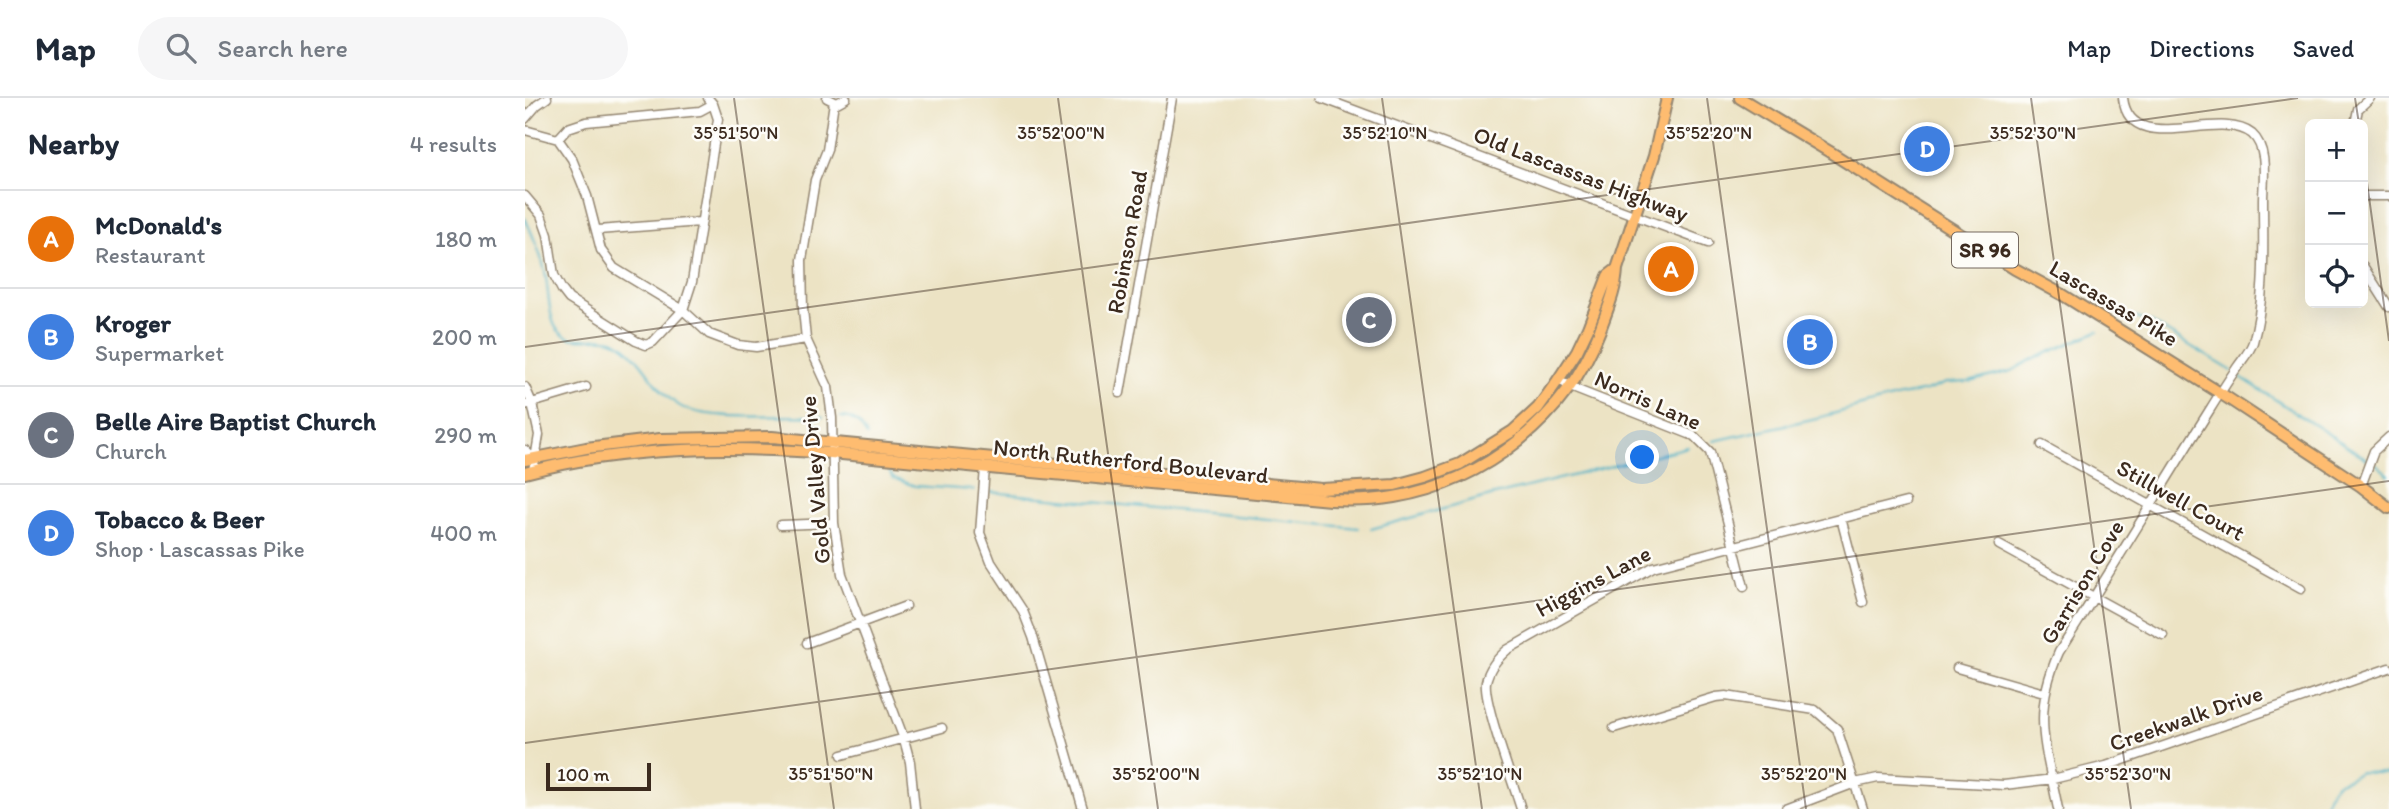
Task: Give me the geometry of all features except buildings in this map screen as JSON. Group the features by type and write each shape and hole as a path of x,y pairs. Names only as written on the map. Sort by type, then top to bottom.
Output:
{"main road":[{"name":"North Rutherford Boulevard","path":"528,456 635,442 734,436 985,468 1330,500 1363,501 1431,488 1468,473 1500,455 1529,433 1570,387 1594,346 1616,284 1617,269 1654,156 1667,98"},
{"name":"Lascassas Pike","path":"1739,98 2220,393 2361,486 2389,508"},
{"name":"North Rutherford Boulevard","path":"529,472 637,454 714,449 832,447 1321,489 1361,489 1395,485 1460,464 1513,431 1538,408 1559,379 1588,328 1608,275 1617,269"},
{"path":"635,442 637,454"}],"street":[{"path":"525,119 547,98"},
{"name":"Gold Valley Drive","path":"846,98 841,102 831,100 827,150 815,180 802,260 801,283 806,339 828,387 832,418 834,523 842,574 904,739 910,762 915,809"},
{"name":"Robinson Road","path":"1120,393 1171,98"},
{"name":"Old Lascassas Highway","path":"1322,98 1709,243"},
{"name":"Garrison Cove","path":"2059,809 2042,723 2049,675 2059,652 2252,346 2260,312 2263,267 2263,156 2252,135 2238,127 2169,129 2138,125 2131,119 2123,98"},
{"path":"2356,119 2358,108 2370,98"},
{"path":"525,196 541,215 548,235 554,275 569,299 646,345 653,342 683,310 692,282 718,119 710,101 699,111 586,122 568,128 558,139"},
{"path":"525,130 558,139 572,159 598,230 601,250 614,268 683,310 709,334 738,345 756,347 806,339"},
{"path":"2368,197 2389,196"},
{"path":"598,230 700,222"},
{"path":"2368,274 2389,307"},
{"name":"Norris Lane","path":"1559,379 1570,387 1694,436 1710,452 1744,587"},
{"path":"525,387 539,435 528,456 529,472"},
{"path":"528,404 586,387"},
{"path":"2361,486 2374,451 2389,437"},
{"name":"Stillwell Court","path":"2042,445 2301,589"},
{"path":"985,468 980,533 991,562 1023,611 1033,637 1083,809"},
{"name":"Higgins Lane","path":"1521,809 1489,703 1486,683 1494,662 1507,650 1653,567 1906,502"},
{"path":"1840,519 1863,602"},
{"path":"781,525 834,523"},
{"path":"1999,545 2163,635"},
{"path":"807,643 906,606"},
{"path":"1957,668 2045,693"},
{"name":"Creekwalk Drive","path":"1786,809 1856,783 1878,778 2004,785 2053,779 2106,766 2389,668"},
{"path":"1614,728 1726,696 1815,710 1837,729 1863,809"},
{"path":"842,755 942,728"}],"waterway":[{"path":"525,218 543,265 554,325 563,335 617,342 634,356 671,400 692,411 728,416 823,417"},
{"path":"2122,319 2133,317 2151,322 2232,371"},
{"path":"1714,441 1926,391 1946,383 1969,382 2012,371 2098,331"},
{"path":"2236,374 2367,459"},
{"path":"841,417 857,422 867,436"},
{"path":"1371,529 1688,447"},
{"path":"2375,463 2389,475"},
{"path":"887,468 893,478 915,486 974,490"},
{"path":"990,492 1359,528"},
{"path":"2323,809 2330,791 2341,781 2360,772 2389,774"}],"place":[{"name":"Tobacco & Beer","path":"1927,149"},
{"name":"McDonald's","path":"1671,269"},
{"name":"Belle Aire Baptist Church","path":"1369,320"},
{"name":"Kroger","path":"1810,342"}]}
